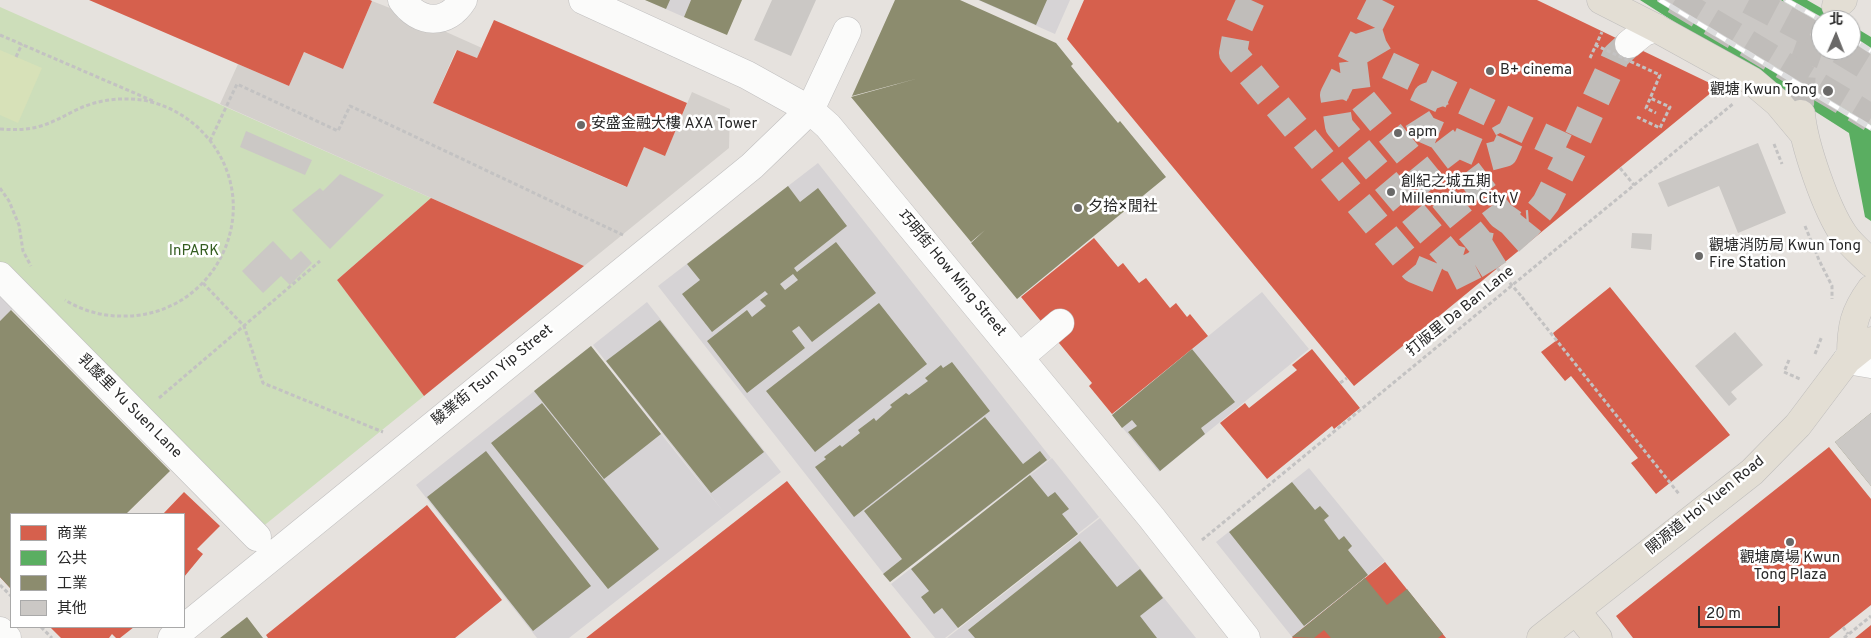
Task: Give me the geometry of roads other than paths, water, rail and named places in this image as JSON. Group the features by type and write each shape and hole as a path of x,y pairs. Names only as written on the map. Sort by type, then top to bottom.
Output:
{"main road":[{"path":"1601,0 1752,81 1778,103 1803,133"},
{"path":"1800,105 1803,133 1827,203 1844,235 1871,263"},
{"name":"開源道 Hoi Yuen Road","path":"1542,638 1752,472 1798,425 1860,355 1851,334 1854,318 1871,289"},
{"path":"1576,611 1598,638"}],"street":[{"path":"402,0 415,14 426,18 438,18 449,15 458,8 463,0"},
{"name":"巧明街 How Ming Street","path":"583,0 747,75 810,110 828,126 1151,517 1246,638"},
{"path":"1629,44 1644,32 1656,28"},
{"path":"810,110 846,31"},
{"name":"駿業街 Tsun Yip Street","path":"185,627 752,166 810,110"},
{"name":"乳酸里 Yu Suen Lane","path":"0,276 257,537"},
{"path":"1020,357 1060,323"},
{"name":"駿業街 Tsun Yip Street","path":"172,638 184,628"},
{"path":"0,631 7,638"}],"tunnel":[{"path":"1251,0 1237,31 1233,53 1414,269 1443,281 1475,265"},
{"path":"1382,0 1334,95 1339,126 1451,258 1475,265 1501,249 1529,224 1546,203 1616,56 1629,44"},
{"path":"1675,0 1871,118"},
{"path":"1749,0 1811,33"},
{"path":"1368,30 1373,46 1383,63 1572,151"},
{"path":"1800,105 1802,68 1811,43"},
{"path":"1856,60 1871,69"},
{"path":"1353,61 1357,93 1482,245 1501,249"},
{"path":"1444,91 1427,97 1417,118 1424,129 1489,157 1504,153 1512,135 1504,121"},
{"path":"1442,138 1501,215 1515,225 1529,224"}],"railway":[{"path":"1660,0 1871,128"},
{"path":"1786,0 1811,14"},
{"path":"1861,44 1871,51"}],"place":[{"name":"B+ cinema","path":"1490,71"},
{"name":"觀塘 Kwun Tong","path":"1828,91"},
{"name":"安盛金融大樓 AXA Tower","path":"581,125"},
{"name":"apm","path":"1398,133"},
{"name":"創紀之城五期 Millennium City V","path":"1391,192"},
{"name":"夕拾×閒社","path":"1078,208"},
{"name":"觀塘消防局 Kwun Tong Fire Station","path":"1699,256"},
{"name":"觀塘廣場 Kwun Tong Plaza","path":"1790,542"}],"park label":[{"name":"InPARK","path":"194,252"}]}
